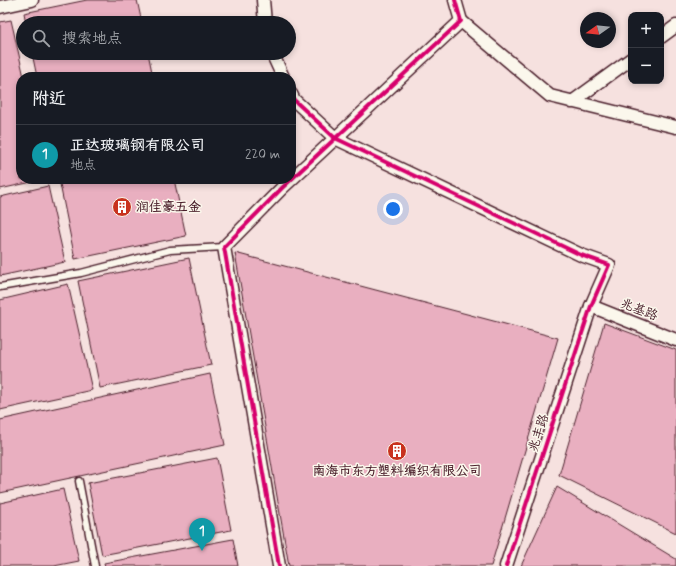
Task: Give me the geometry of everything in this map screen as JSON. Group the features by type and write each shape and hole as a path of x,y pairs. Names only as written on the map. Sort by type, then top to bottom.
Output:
{"street":[{"path":"0,7 32,0"},
{"path":"263,0 264,16"},
{"path":"456,0 461,21 550,96 676,126"},
{"path":"296,175 461,21"},
{"path":"664,35 676,26"},
{"path":"275,60 281,72"},
{"path":"572,102 628,61"},
{"path":"296,102 335,138"},
{"name":"兆丰路","path":"335,138 581,255 609,265 591,306 506,566"},
{"path":"279,566 224,247 286,184"},
{"name":"兆基路","path":"591,306 676,340"}],"lane":[{"path":"0,287 81,273 170,250 224,247"},
{"path":"79,482 95,566"}],"building":[{"path":"87,0 137,0 140,16 25,16 24,13"},
{"path":"11,20 16,42 16,60 20,60 23,72 16,72 16,184 23,184 0,189 0,22"},
{"path":"33,60 149,60 152,72 36,72"},
{"name":"润佳豪五金","path":"60,184 175,184 186,236 75,259"},
{"path":"48,186 65,262 0,276 0,197"},
{"name":"南海市东方塑料编织有限公司","path":"235,253 558,338 491,566 289,566"},
{"path":"189,258 211,365 100,388 78,281"},
{"path":"68,284 92,390 0,410 0,300"},
{"path":"604,323 676,350 676,533 559,475"},
{"path":"210,374 225,445 0,493 0,420"},
{"path":"217,458 231,530 102,555 88,483"},
{"path":"557,487 676,559 676,566 521,566"},
{"path":"63,489 79,561 54,566 0,566 0,503"},
{"path":"233,539 238,566 105,566 104,563"}],"cycle path":[{"path":"296,175 461,21 455,0"},
{"path":"296,102 335,138 581,255 609,265 591,306 506,566"},
{"path":"279,566 224,247 286,184"}],"place":[{"name":"润佳豪五金","path":"122,207"},
{"name":"南海市东方塑料编织有限公司","path":"397,451"},
{"name":"正达玻璃钢有限公司","path":"202,551"}]}
